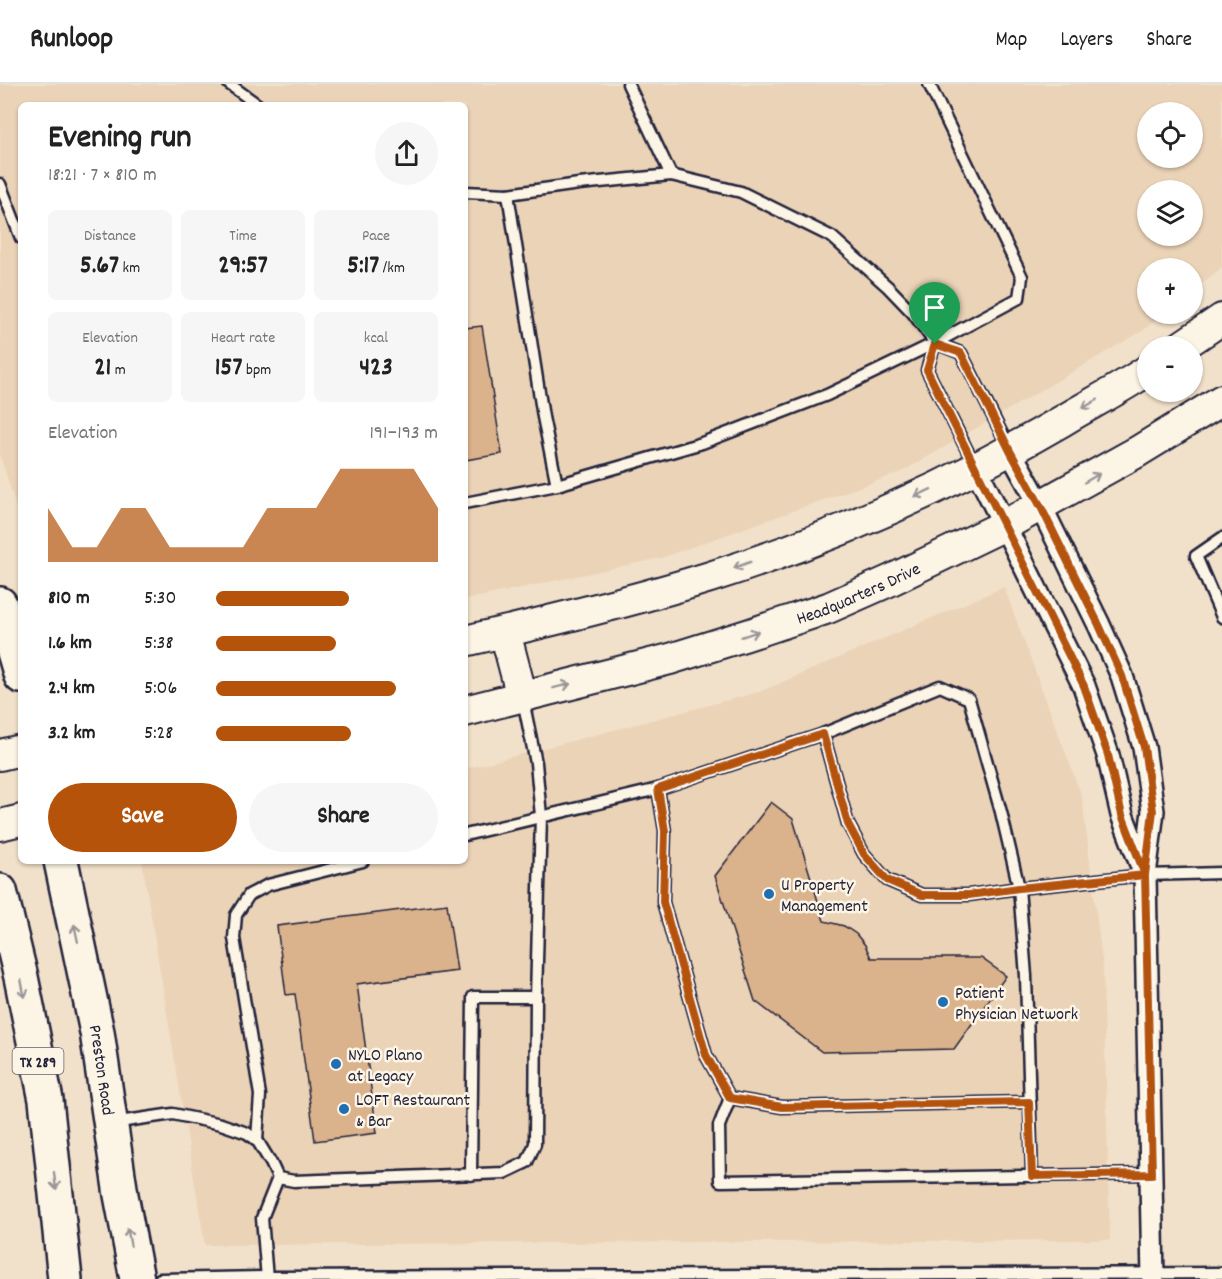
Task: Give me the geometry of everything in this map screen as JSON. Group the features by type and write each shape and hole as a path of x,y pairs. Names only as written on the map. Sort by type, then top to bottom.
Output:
{"main road":[{"path":"1197,336 1222,319"},
{"path":"468,640 605,607 712,576 802,544 864,519 1010,451 1137,376"},
{"name":"Headquarters Drive","path":"468,710 670,658 828,608 1041,507 1222,400"},
{"path":"0,604 18,666"},
{"path":"505,632 522,697"},
{"path":"0,755 18,751"},
{"path":"0,825 18,821"},
{"name":"Preston Road","path":"62,864 97,1032 137,1279"},
{"name":"TX 289","path":"0,891 21,977 46,1100 66,1279"}],"street":[{"path":"1010,451 1041,507 1099,625 1122,676 1144,747 1153,811 1145,875 1153,1276"},
{"path":"976,468 1084,686 1108,755 1122,815 1145,875"}],"lane":[{"path":"229,84 254,102"},
{"path":"628,84 671,175"},
{"path":"468,502 557,485 702,444 826,395 935,344 1019,298 1022,277 929,84"},
{"path":"468,192 508,194 671,175 741,192 832,237 888,287 913,313 935,344 961,353 1010,451"},
{"path":"0,184 18,230"},
{"path":"508,194 543,417 557,485"},
{"path":"935,344 927,370 976,468"},
{"path":"1222,538 1196,556 1222,617"},
{"path":"468,834 658,789 823,734 940,686 969,699 1001,812 1019,888 1026,976 1032,1176"},
{"path":"278,1178 294,1181 504,1173 527,1162 536,1144 536,997 541,816 536,763 522,697"},
{"path":"823,734 848,824 864,854 887,880 922,895 969,895 1145,875 1222,873"},
{"path":"658,789 665,831 663,902 706,1055 730,1098"},
{"path":"257,1140 260,1095 234,938 236,915 249,895 268,885 351,864"},
{"path":"471,1175 473,997 536,997"},
{"path":"730,1098 782,1107 1029,1102"},
{"path":"730,1098 719,1126 720,1181 1152,1174"},
{"path":"112,1123 172,1114 221,1124 247,1133 257,1140 278,1178 262,1218 267,1278"},
{"path":"160,1279 1061,1277 1222,1273"}],"shaded area":[{"path":"0,84 1222,84 1222,267 1203,283 1203,258 1137,258 1137,324 1151,324 902,472 661,558 468,599 468,102 18,102 18,513 0,456"},
{"path":"1004,587 1082,797 1103,968 1110,1240 205,1245 142,864 468,864 468,768 759,692"}],"building":[{"path":"482,326 502,454 468,460 468,328"},
{"path":"771,802 793,819 824,921 844,926 856,934 865,945 871,958 981,958 1006,976 954,1049 822,1052 755,1001 715,876"},
{"name":"NYLO Plano at Legacy","path":"447,904 457,971 357,984 377,1133 315,1141 295,994 286,995 277,926"}],"place":[{"name":"U Property Management","path":"769,894"},
{"name":"Patient Physician Network","path":"943,1002"},
{"name":"NYLO Plano at Legacy","path":"336,1064"},
{"name":"LOFT Restaurant & Bar","path":"344,1109"}],"route":[{"path":"935,344 927,370 1084,686 1108,755 1122,815 1145,875 969,895 922,895 887,880 864,854 848,824 823,734 658,789 665,831 663,902 706,1055 730,1098 782,1107 1029,1102 1032,1176 1152,1174 1145,875 1153,811 1144,747 1122,676 1041,507 961,353 935,344"}]}
